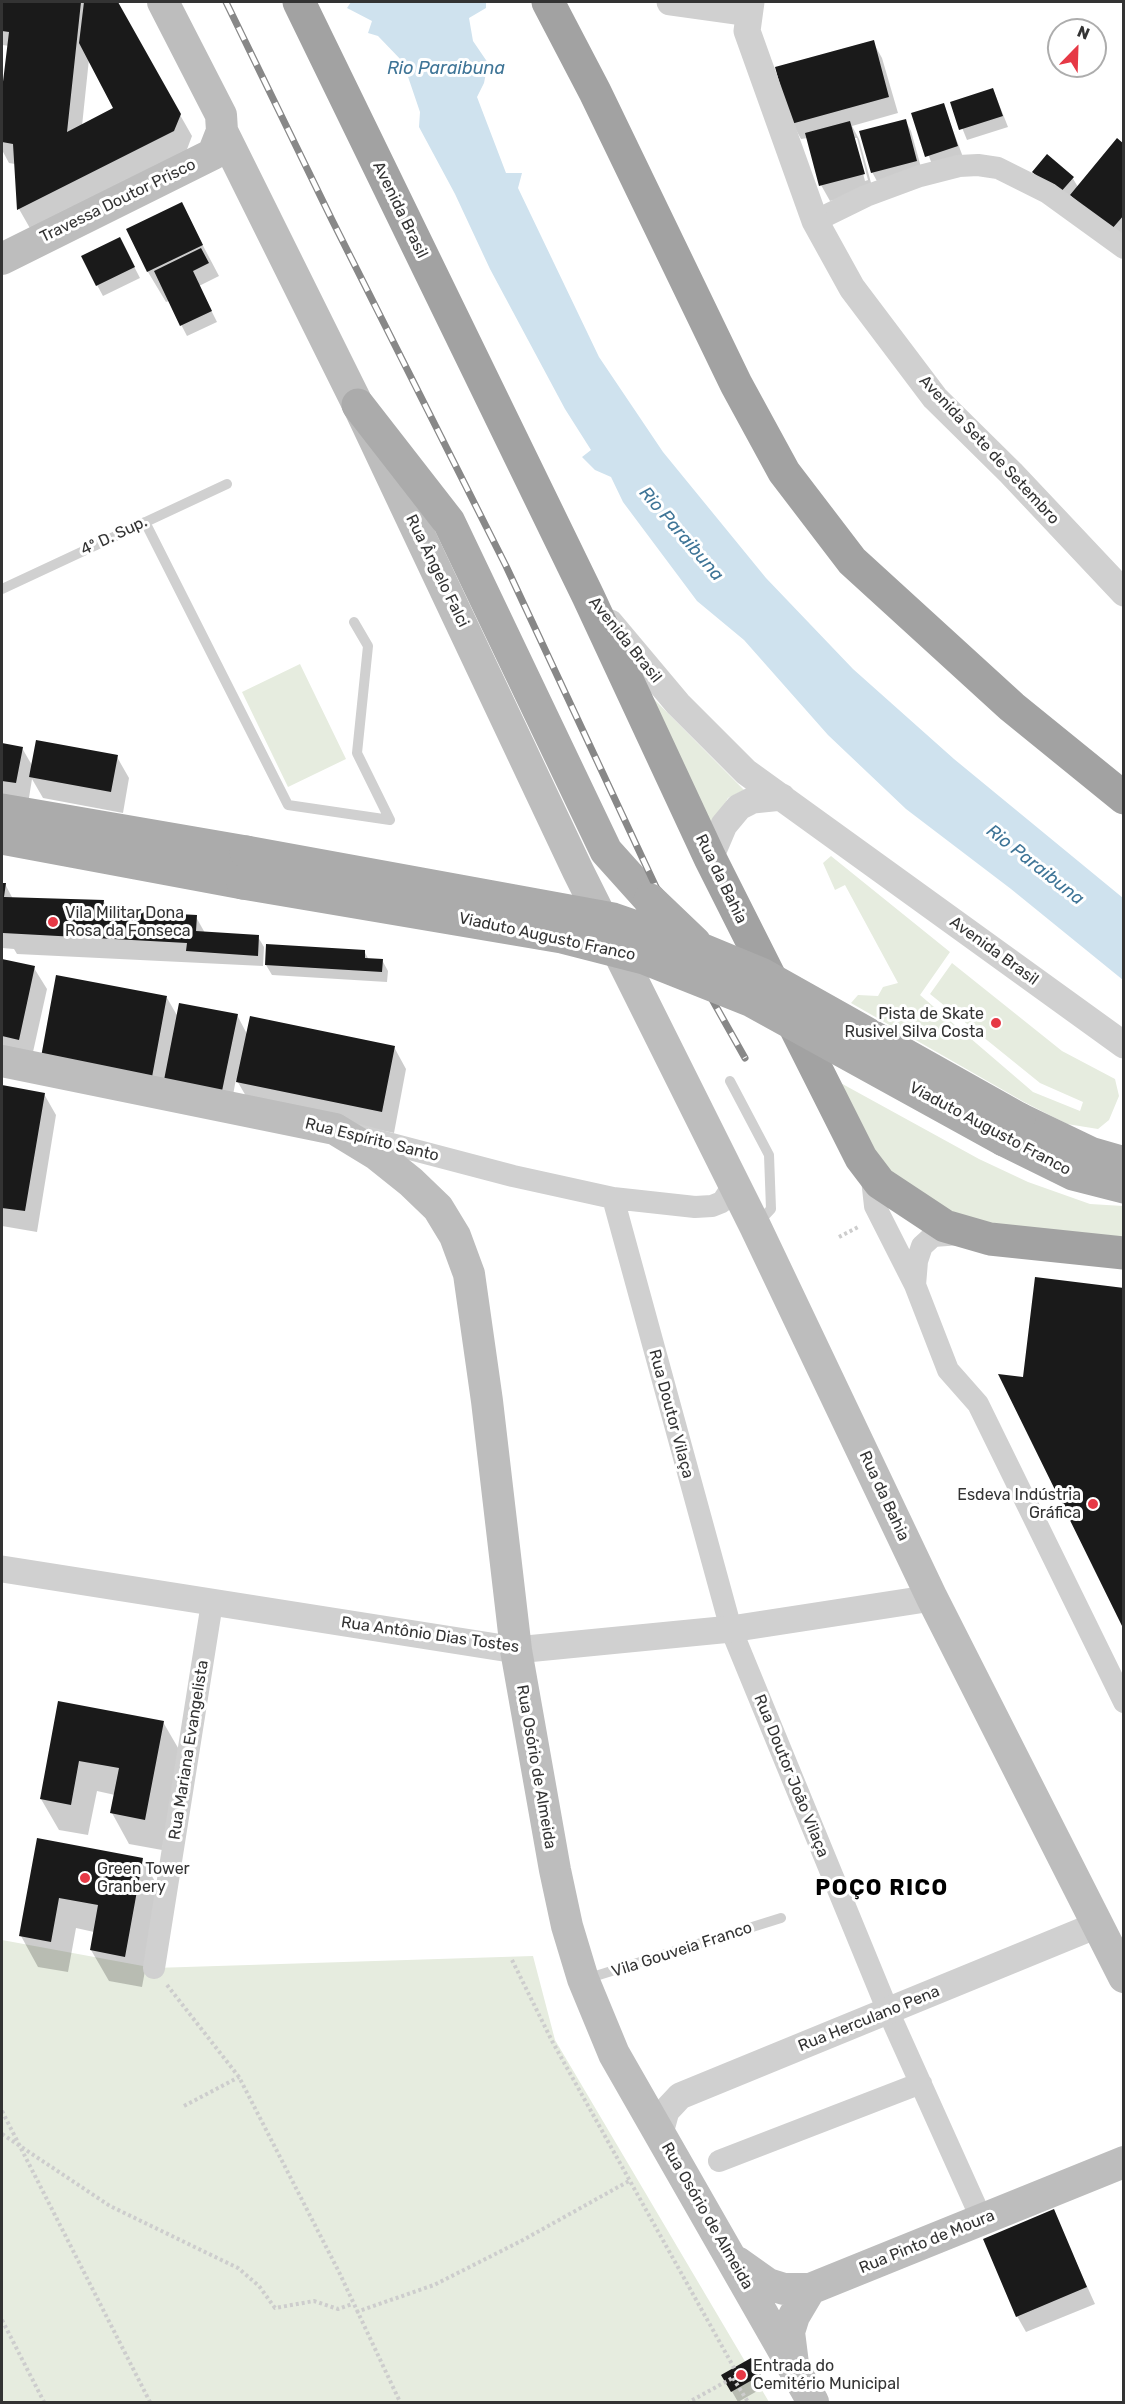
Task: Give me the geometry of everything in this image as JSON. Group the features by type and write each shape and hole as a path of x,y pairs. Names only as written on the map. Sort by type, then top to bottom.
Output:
{"highway":[{"name":"Avenida Brasil","path":"299,2 588,596"},
{"path":"548,2 600,102 736,384 784,471 852,561 1012,707 1124,798"},
{"name":"Rua da Bahia","path":"588,596 710,858 866,1164"},
{"path":"866,1164 880,1183 919,1211 945,1226 990,1239 1124,1253"}],"main road":[{"name":"Rua Ângelo Falci","path":"162,2 221,115 222,131 358,405 578,871 650,1013"},
{"name":"Travessa Doutor Prisco","path":"2,259 213,154 222,131"},
{"path":"358,405 449,522 606,851 650,900 703,950"},
{"path":"2,810 244,867"},
{"path":"2,838 244,867"},
{"name":"Viaduto Augusto Franco","path":"244,867 613,919 703,950 797,993 1012,1129 1073,1174 1124,1187"},
{"name":"Viaduto Augusto Franco","path":"244,867 644,958 752,1001 1012,1129 1124,1163"},
{"name":"Rua da Bahia","path":"650,1013 755,1226 932,1598 1124,1977"},
{"name":"Rua Espírito Santo","path":"2,1061 335,1129"},
{"name":"Rua Osório de Almeida","path":"335,1129 376,1154 438,1208 455,1236 469,1274 487,1401 516,1650 555,1870 567,1926 583,1979 614,2054 813,2403"},
{"name":"Rua Pinto de Moura","path":"810,2289 1124,2162"},
{"path":"732,2258 768,2284 784,2289 810,2289"},
{"path":"794,2370 789,2332 794,2316 810,2289"}],"street":[{"path":"670,2 750,7"},
{"name":"Avenida Sete de Setembro","path":"750,7 747,31 815,222 852,288 935,398 1011,473 1124,593"},
{"path":"815,222 866,196 920,176 959,166 978,165 998,168 1048,193 1124,248"},
{"name":"Avenida Brasil","path":"588,596 636,656 716,744 746,772 1124,1045"},
{"path":"710,858 724,825 739,807 753,801 782,797"},
{"name":"Rua Espírito Santo","path":"335,1129 513,1176 613,1198 695,1207 712,1206 722,1202 734,1184"},
{"path":"1090,1153 1124,1145"},
{"name":"Rua da Bahia","path":"866,1164 875,1206 915,1285 948,1370 978,1404 1124,1702"},
{"name":"Rua Doutor Vilaça","path":"613,1198 730,1629"},
{"name":"Rua da Bahia","path":"915,1285 916,1261 922,1246 933,1236 969,1234"},
{"name":"Rua Antônio Dias Tostes","path":"2,1569 516,1650 730,1629 932,1598"},
{"name":"Rua Mariana Evangelista","path":"154,1968 212,1602"},
{"name":"Rua Doutor João Vilaça","path":"730,1629 888,2011 982,2220"},
{"name":"Rua Herculano Pena","path":"660,2133 666,2111 680,2096 1097,1925"},
{"path":"719,2160 921,2083"}],"lane":[{"name":"4º D. Sup.","path":"2,589 227,484"},
{"path":"145,522 288,805 390,820 357,753 368,646 354,622"},
{"path":"730,1081 769,1155 771,1209 755,1226"},
{"name":"Vila Gouveia Franco","path":"583,1979 611,1973 781,1918"}],"path":[{"path":"512,1960 552,2041 738,2375 689,2403"},
{"path":"154,1968 239,2077 339,2272 400,2403"},
{"path":"184,2106 239,2077"},
{"path":"2,2111 150,2403"},
{"path":"2,2134 110,2206 238,2268 259,2286 275,2308 314,2301 338,2309 352,2304"},
{"path":"356,2312 434,2285 524,2240 629,2181"},
{"path":"2,2320 44,2403"},
{"path":"733,2378 748,2403"}],"shaded area":[{"path":"300,664 346,759 288,787 242,692"},
{"path":"646,691 744,790 728,798 711,829"},
{"path":"831,856 950,952 920,995 1033,1092 1080,1111 1083,1102 1040,1083 930,994 952,963 1062,1051 1115,1079 1119,1096 1109,1120 1098,1129 1067,1124 1024,1102 851,1003 858,995 878,996 883,987 898,983 845,885 835,890 823,863"},
{"path":"837,1081 979,1159 1028,1182 1090,1204 1123,1206 1123,1239 975,1223 950,1215 894,1177 869,1143"},
{"path":"2,1940 154,1968 533,1956 555,2040 769,2402 2,2402"}],"water":[{"name":"Rio Paraibuna","path":"351,2 486,2 486,8 469,18 473,41 488,63 484,83 477,97 506,173 522,173 518,188 599,357 663,452 766,578 853,669 954,759 1123,898 1123,980 1011,889 906,809 828,735 744,640 697,601 623,502 611,477 595,470 582,457 591,450 565,409 490,269 455,194 419,127 420,112 403,62 378,36 368,33 372,21 347,8"}],"building":[{"path":"2,2 81,2 67,132 113,108 79,43 84,2 118,2 181,114 174,131 17,210 13,144 2,142 2,90 9,32 2,31"},
{"path":"874,40 889,97 791,124 775,67"},
{"path":"993,88 1003,116 959,130 950,102"},
{"path":"944,103 958,146 925,157 911,113"},
{"path":"906,119 917,161 871,173 859,131"},
{"path":"850,121 865,174 819,186 805,133"},
{"path":"1117,138 1124,144 1124,215 1111,230 1070,195"},
{"path":"1047,154 1074,177 1059,194 1032,172"},
{"path":"182,202 203,245 147,272 126,229"},
{"path":"120,237 135,267 96,286 81,256"},
{"path":"201,248 209,263 193,271 212,311 180,326 154,271"},
{"path":"36,740 118,755 111,792 29,777"},
{"path":"2,743 23,747 16,783 2,781"},
{"path":"2,883 6,883 4,897 104,900 103,910 197,915 196,931 259,935 258,956 186,951 187,943 3,933"},
{"path":"266,944 365,950 365,958 383,959 382,972 265,965"},
{"path":"2,959 35,966 19,1040 2,1036"},
{"path":"56,975 167,996 152,1077 41,1057"},
{"path":"179,1003 238,1014 222,1091 164,1080"},
{"path":"250,1016 395,1046 382,1112 236,1082"},
{"path":"2,1085 45,1093 25,1211 2,1208"},
{"name":"Esdeva Indústria Gráfica","path":"1035,1277 1124,1288 1124,1630 998,1374 1023,1377"},
{"name":"Green Tower Granbery","path":"58,1701 164,1721 145,1820 110,1813 119,1768 79,1761 71,1805 40,1799"},
{"name":"Green Tower Granbery","path":"37,1838 143,1858 125,1957 90,1950 98,1905 59,1898 51,1942 19,1936"},
{"path":"1054,2209 1087,2287 1016,2317 983,2239"},
{"name":"Entrada do Cemitério Municipal","path":"751,2358 761,2375 731,2392 721,2375"}],"railway":[{"path":"226,2 332,220 506,566 691,962 745,1058"}],"place":[{"name":"Vila Militar Dona Rosa da Fonseca","path":"53,922"},
{"name":"Pista de Skate Rusivel Silva Costa","path":"996,1023"},
{"name":"Esdeva Indústria Gráfica","path":"1093,1504"},
{"name":"Green Tower Granbery","path":"85,1878"},
{"name":"Entrada do Cemitério Municipal","path":"741,2375"}],"district":[{"name":"POÇO RICO","path":"882,1889"}]}
